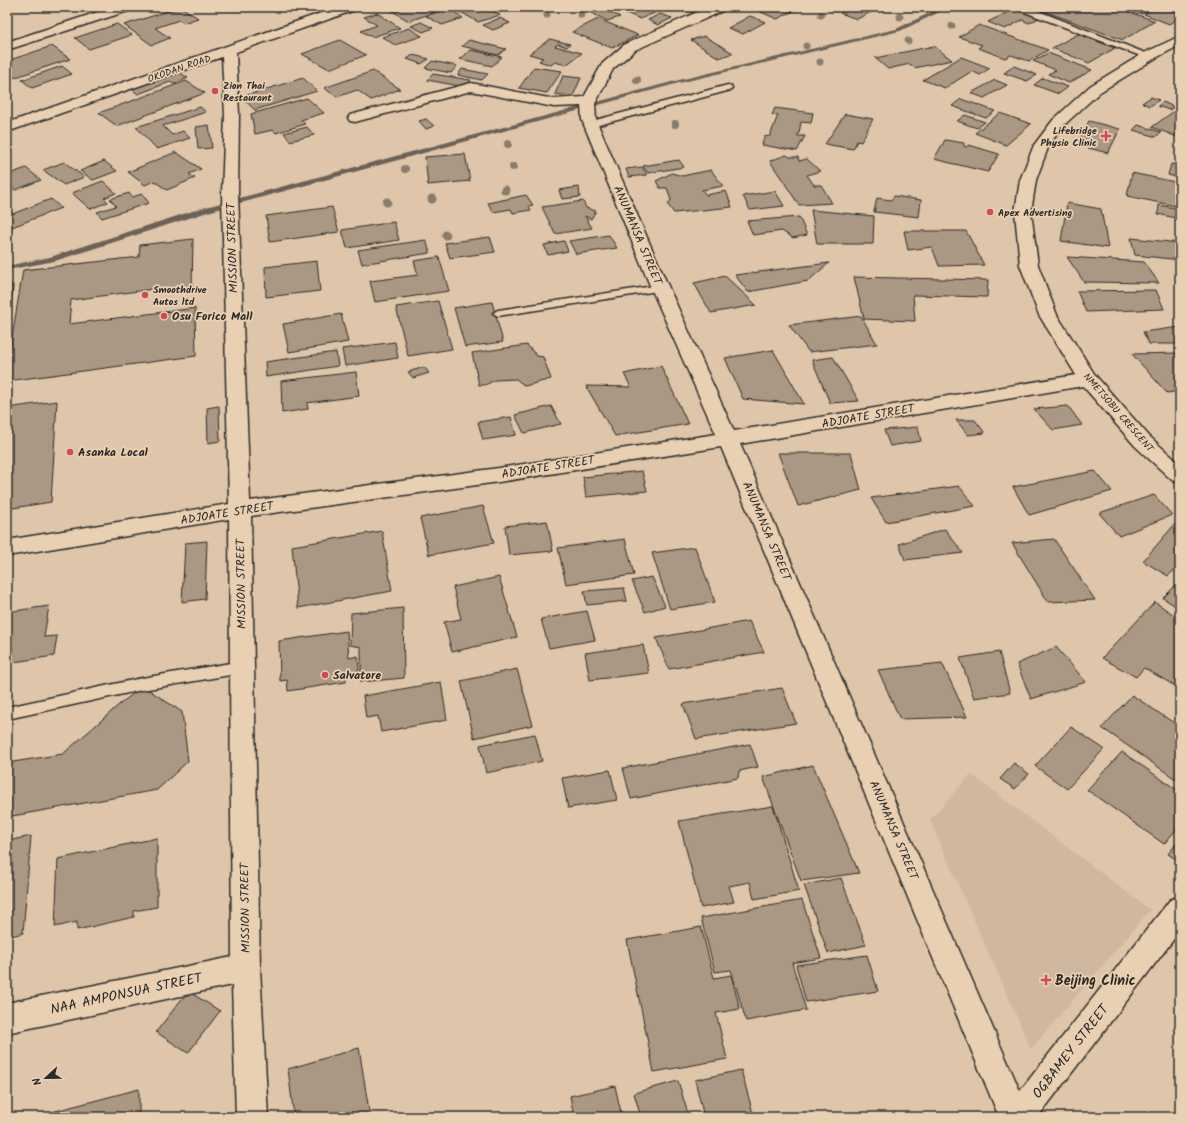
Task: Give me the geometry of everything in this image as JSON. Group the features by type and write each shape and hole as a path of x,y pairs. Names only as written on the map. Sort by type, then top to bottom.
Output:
{"street":[{"path":"7,46 126,7"},
{"name":"OKODAN ROAD","path":"7,128 229,51 350,7"},
{"path":"356,118 471,87 554,103 589,112 607,66 630,46 720,7"},
{"name":"NMETSOBU CRESCENT","path":"1180,40 1149,56 1095,89 1058,122 1042,145 1028,180 1023,212 1029,265 1048,315 1088,379 1142,441 1180,476"},
{"name":"MISSION STREET","path":"229,51 232,115 230,194 240,510 246,968 252,1117"},
{"name":"ANUMANSA STREET","path":"589,112 660,288 728,439 1015,1117"},
{"name":"ADJOATE STREET","path":"7,548 240,510 499,475 728,439 1088,379"},
{"name":"OGBAMEY STREET","path":"1020,1117 1180,909"},
{"name":"NAA AMPONSUA STREET","path":"7,1018 246,968"}],"lane":[{"path":"1025,9 1149,56"},
{"path":"589,112 728,88"},
{"path":"498,313 660,288"},
{"path":"12,712 142,684 242,667"}],"shaded area":[{"name":"Beijing Clinic","path":"971,774 1150,910 1031,1049 930,820"}],"building":[{"path":"181,7 198,18 183,23 179,20 155,28 170,38 152,45 124,25"},
{"path":"406,7 435,7 441,10 409,21 392,11"},
{"path":"452,7 486,7 500,15 478,22"},
{"path":"601,7 620,17 607,21 584,9"},
{"path":"602,7 621,7 611,11"},
{"path":"637,7 666,8 640,19 624,12"},
{"path":"690,7 700,12 695,14 685,10"},
{"path":"771,7 802,7 777,19 761,12"},
{"path":"851,7 879,8 857,19 840,13"},
{"path":"1033,7 1116,7 1155,21 1123,40"},
{"path":"1136,7 1152,7 1142,14 1131,10"},
{"path":"1157,7 1164,7 1180,13 1180,18 1169,24 1144,14"},
{"path":"448,8 463,18 442,25 426,16"},
{"path":"1016,8 1041,17 1029,23 1022,20 1005,29 988,22"},
{"path":"377,13 400,28 372,37 361,31 377,25 364,17"},
{"path":"660,14 672,18 658,25 648,20"},
{"path":"750,16 765,22 743,34 728,28"},
{"path":"500,18 510,23 493,30 483,25"},
{"path":"598,19 638,35 612,48 572,32"},
{"path":"421,22 433,28 423,32 411,26"},
{"path":"117,24 132,35 89,49 75,38"},
{"path":"979,25 1048,50 1029,61 1011,55 1005,58 978,48 982,45 959,37"},
{"path":"409,28 422,36 395,45 382,37"},
{"path":"1078,34 1115,48 1089,63 1052,48"},
{"path":"704,36 733,53 719,58 691,40"},
{"path":"550,39 570,44 567,47 558,44 555,46 582,53 566,65 555,62 551,65 539,61 543,58 529,54"},
{"path":"340,40 366,55 329,69 302,54"},
{"path":"469,40 506,49 498,55 462,46"},
{"path":"52,46 70,59 7,80 7,61"},
{"path":"934,46 952,60 914,68 910,64 888,69 875,58"},
{"path":"471,50 502,57 492,66 460,59"},
{"path":"1048,53 1092,70 1069,83 1048,74 1056,70 1033,61"},
{"path":"413,55 429,59 421,64 407,59"},
{"path":"961,57 990,68 980,75 972,71 945,88 923,80"},
{"path":"432,61 457,66 451,73 425,68"},
{"path":"62,66 72,74 32,88 22,80"},
{"path":"1014,66 1037,75 1027,81 1004,73"},
{"path":"534,67 562,71 547,93 519,88"},
{"path":"462,69 488,74 482,80 458,75"},
{"path":"177,71 188,78 174,84 170,82 138,94 130,88"},
{"path":"373,71 400,89 371,100 357,90 337,97 324,88"},
{"path":"433,74 471,80 465,87 427,80"},
{"path":"563,76 581,78 573,96 555,94"},
{"path":"303,78 317,91 255,110 241,97"},
{"path":"1043,78 1068,87 1059,94 1034,85"},
{"path":"995,80 1007,85 984,98 971,93"},
{"path":"186,81 205,93 117,126 99,113"},
{"path":"1151,97 1159,100 1150,106 1142,103"},
{"path":"307,98 324,113 301,120 305,124 276,133 273,130 255,134 251,114"},
{"path":"961,99 995,111 986,118 952,106"},
{"path":"1163,102 1174,107 1169,110 1158,106"},
{"path":"200,107 206,112 163,126 172,135 183,131 190,138 157,149 136,127"},
{"path":"775,108 813,113 811,123 801,122 797,136 805,136 797,151 762,145 764,137 770,136 778,115 772,115"},
{"path":"1177,109 1180,110 1180,138 1152,127"},
{"path":"1000,113 1031,124 1006,145 975,133"},
{"path":"845,114 873,119 861,142 857,141 853,149 825,144"},
{"path":"965,115 985,122 977,128 957,121"},
{"path":"426,119 434,126 426,129 419,121"},
{"path":"1089,121 1120,129 1108,153 1076,145"},
{"path":"209,125 212,148 198,149 196,127"},
{"path":"1138,125 1161,132 1156,137 1133,130"},
{"path":"307,127 314,135 290,141 284,133"},
{"path":"945,140 964,143 964,146 966,147 969,145 999,154 988,172 934,159"},
{"path":"176,152 201,169 189,174 195,178 167,190 154,181 145,185 128,172"},
{"path":"465,154 470,181 428,185 425,157"},
{"path":"786,155 790,157 798,157 799,161 807,159 820,171 807,175 814,185 821,185 832,203 799,205 770,161"},
{"path":"679,160 684,167 648,173 643,166"},
{"path":"104,161 117,171 93,180 80,171"},
{"path":"64,162 84,177 64,185 43,170"},
{"path":"1171,164 1180,166 1180,178 1168,175"},
{"path":"642,167 647,175 629,177 626,169"},
{"path":"26,168 41,180 15,190 7,184 7,175"},
{"path":"711,170 723,186 702,190 706,195 726,191 732,207 674,213 668,205 671,200 667,188 660,188 656,181 672,173 682,176"},
{"path":"1132,173 1180,183 1180,207 1127,196"},
{"path":"103,181 116,193 104,198 108,202 90,209 72,193"},
{"path":"579,187 580,197 562,199 559,190"},
{"path":"775,191 784,206 750,210 743,196"},
{"path":"129,193 132,197 142,194 149,203 102,218 97,212 116,206 110,199"},
{"path":"526,195 533,205 529,206 531,210 513,213 511,209 493,212 488,203"},
{"path":"894,196 921,200 919,217 874,212 877,198 891,200"},
{"path":"51,199 61,208 7,229 7,216"},
{"path":"583,201 586,208 596,211 591,219 585,216 592,228 555,234 542,207"},
{"path":"1067,203 1101,209 1108,248 1061,241"},
{"path":"1159,205 1180,209 1180,219 1158,214"},
{"path":"332,207 339,232 270,242 266,216"},
{"path":"811,210 874,216 873,244 817,244"},
{"path":"799,217 807,235 793,238 782,231 753,235 747,221"},
{"path":"394,222 399,240 347,248 342,230"},
{"path":"904,231 966,231 984,265 939,266 932,247 908,250"},
{"path":"609,235 617,248 576,254 569,241"},
{"path":"490,237 495,252 450,258 445,243"},
{"path":"1131,238 1180,243 1180,260 1135,255"},
{"name":"Osu Forico Mall","path":"193,239 192,289 161,292 161,288 71,300 69,324 195,308 196,356 7,381 7,368 23,270 139,257 140,245"},
{"path":"426,240 430,253 362,264 358,250"},
{"path":"564,241 568,251 548,255 544,245"},
{"path":"439,257 449,291 375,302 370,281 418,275 414,261"},
{"path":"1067,257 1144,262 1159,283 1084,282"},
{"path":"317,261 320,291 266,297 265,267"},
{"path":"829,263 808,281 748,292 735,275"},
{"path":"725,276 756,305 711,313 694,283"},
{"path":"854,277 988,280 987,297 913,295 915,321 864,319"},
{"path":"7,285 13,285 10,320 7,320"},
{"path":"1156,290 1164,309 1086,312 1077,291"},
{"path":"438,301 452,349 408,356 396,307"},
{"path":"492,302 503,342 465,347 454,308"},
{"path":"341,314 348,342 289,352 283,324"},
{"path":"861,316 877,344 809,352 789,325"},
{"path":"1180,327 1180,344 1149,344 1143,332"},
{"path":"395,342 398,358 345,366 342,349"},
{"path":"527,345 537,356 543,357 551,379 525,386 516,379 495,380 485,385 479,385 472,353"},
{"path":"773,350 804,404 743,399 725,358"},
{"path":"336,352 338,366 266,377 265,362"},
{"path":"1180,353 1180,391 1167,393 1132,354"},
{"path":"833,357 859,401 830,403 812,360"},
{"path":"661,366 688,424 615,436 586,386 631,387 624,374"},
{"path":"424,367 429,373 413,378 408,372"},
{"path":"356,372 359,396 307,403 308,409 282,413 281,381"},
{"path":"57,401 51,502 7,509 7,408"},
{"path":"219,406 220,441 208,443 207,408"},
{"path":"551,406 561,424 524,433 515,415"},
{"path":"1068,406 1082,425 1053,430 1034,409"},
{"path":"511,417 516,435 483,440 478,422"},
{"path":"956,420 975,420 985,433 968,435"},
{"path":"918,427 921,441 890,446 884,430"},
{"path":"778,453 851,453 861,490 798,506"},
{"path":"642,471 647,491 586,497 583,477"},
{"path":"1095,471 1112,491 1029,515 1013,487"},
{"path":"959,486 975,506 886,522 871,498"},
{"path":"1154,495 1172,515 1119,536 1099,513"},
{"path":"483,506 494,543 429,555 420,518"},
{"path":"547,521 553,551 509,555 505,526"},
{"path":"1175,524 1180,527 1180,565 1168,576 1143,561"},
{"path":"945,529 963,553 905,560 899,544"},
{"path":"382,531 392,591 298,608 292,546"},
{"path":"625,539 634,575 566,584 558,548"},
{"path":"1054,539 1095,600 1048,602 1012,543"},
{"path":"207,541 205,599 182,602 185,543"},
{"path":"695,547 715,602 670,609 652,553"},
{"path":"499,577 517,637 452,652 444,622 461,619 453,587"},
{"path":"652,577 665,606 645,612 632,581"},
{"path":"1180,581 1180,609 1163,598"},
{"path":"624,588 627,601 587,605 584,591"},
{"path":"1155,602 1180,619 1180,683 1177,687 1144,668 1136,677 1102,658"},
{"path":"49,606 44,637 57,636 54,656 7,663 7,612"},
{"path":"403,608 404,678 361,682 361,647 350,645 351,613"},
{"path":"587,611 595,640 549,648 541,619"},
{"path":"749,621 764,652 669,669 656,638"},
{"path":"347,631 349,658 358,656 359,671 346,673 346,682 288,691 287,680 280,681 279,641"},
{"path":"643,645 649,673 590,680 585,653"},
{"path":"1056,647 1086,682 1031,699 1017,664"},
{"path":"999,652 1010,693 974,698 960,658"},
{"path":"942,663 967,717 900,719 878,670"},
{"path":"517,669 533,725 474,738 461,681"},
{"path":"441,682 447,720 381,732 378,716 366,718 363,696"},
{"path":"143,686 182,712 188,761 157,790 7,817 7,763 63,754"},
{"path":"782,688 796,723 696,739 683,704"},
{"path":"1132,695 1180,727 1180,782 1102,728"},
{"path":"1071,727 1104,749 1067,789 1035,766"},
{"path":"535,734 542,761 486,773 480,745"},
{"path":"750,744 758,767 739,771 738,778 631,799 623,768"},
{"path":"1122,752 1180,792 1180,825 1164,844 1087,790"},
{"path":"1014,763 1029,774 1015,789 1000,779"},
{"path":"813,765 859,873 801,881 763,777"},
{"path":"610,770 617,800 568,808 562,778"},
{"path":"773,806 799,891 754,899 750,882 729,886 734,902 701,908 679,821"},
{"path":"31,836 23,933 7,937 7,841"},
{"path":"157,838 157,907 134,911 134,917 77,930 77,922 55,927 58,859"},
{"path":"1180,839 1180,862 1168,854"},
{"path":"841,878 866,945 828,953 804,885"},
{"path":"802,900 821,958 792,963 806,1010 746,1021 731,970 715,972 701,918"},
{"path":"701,927 714,978 731,975 740,1009 716,1013 727,1059 654,1072 627,940"},
{"path":"867,955 878,991 806,1002 796,965"},
{"path":"188,991 220,1011 188,1053 156,1032"},
{"path":"359,1048 370,1117 294,1117 288,1069"},
{"path":"741,1070 754,1117 704,1117 695,1080"},
{"path":"678,1081 689,1117 641,1117 634,1093"},
{"path":"615,1086 622,1117 574,1117 570,1096"},
{"path":"139,1089 139,1117 48,1117 48,1113"}],"waterway":[{"path":"7,268 52,259 205,210 677,82 863,37 898,30 947,7"}],"place":[{"name":"Zion Thai Restaurant","path":"215,91"},
{"name":"Lifebridge Physio Clinic","path":"1106,136"},
{"name":"Apex Advertising","path":"990,212"},
{"name":"Smoothdrive Autos ltd","path":"145,295"},
{"name":"Osu Forico Mall","path":"164,316"},
{"name":"Asanka Local","path":"70,452"},
{"name":"Salvatore","path":"325,675"},
{"name":"Beijing Clinic","path":"1046,980"}]}
